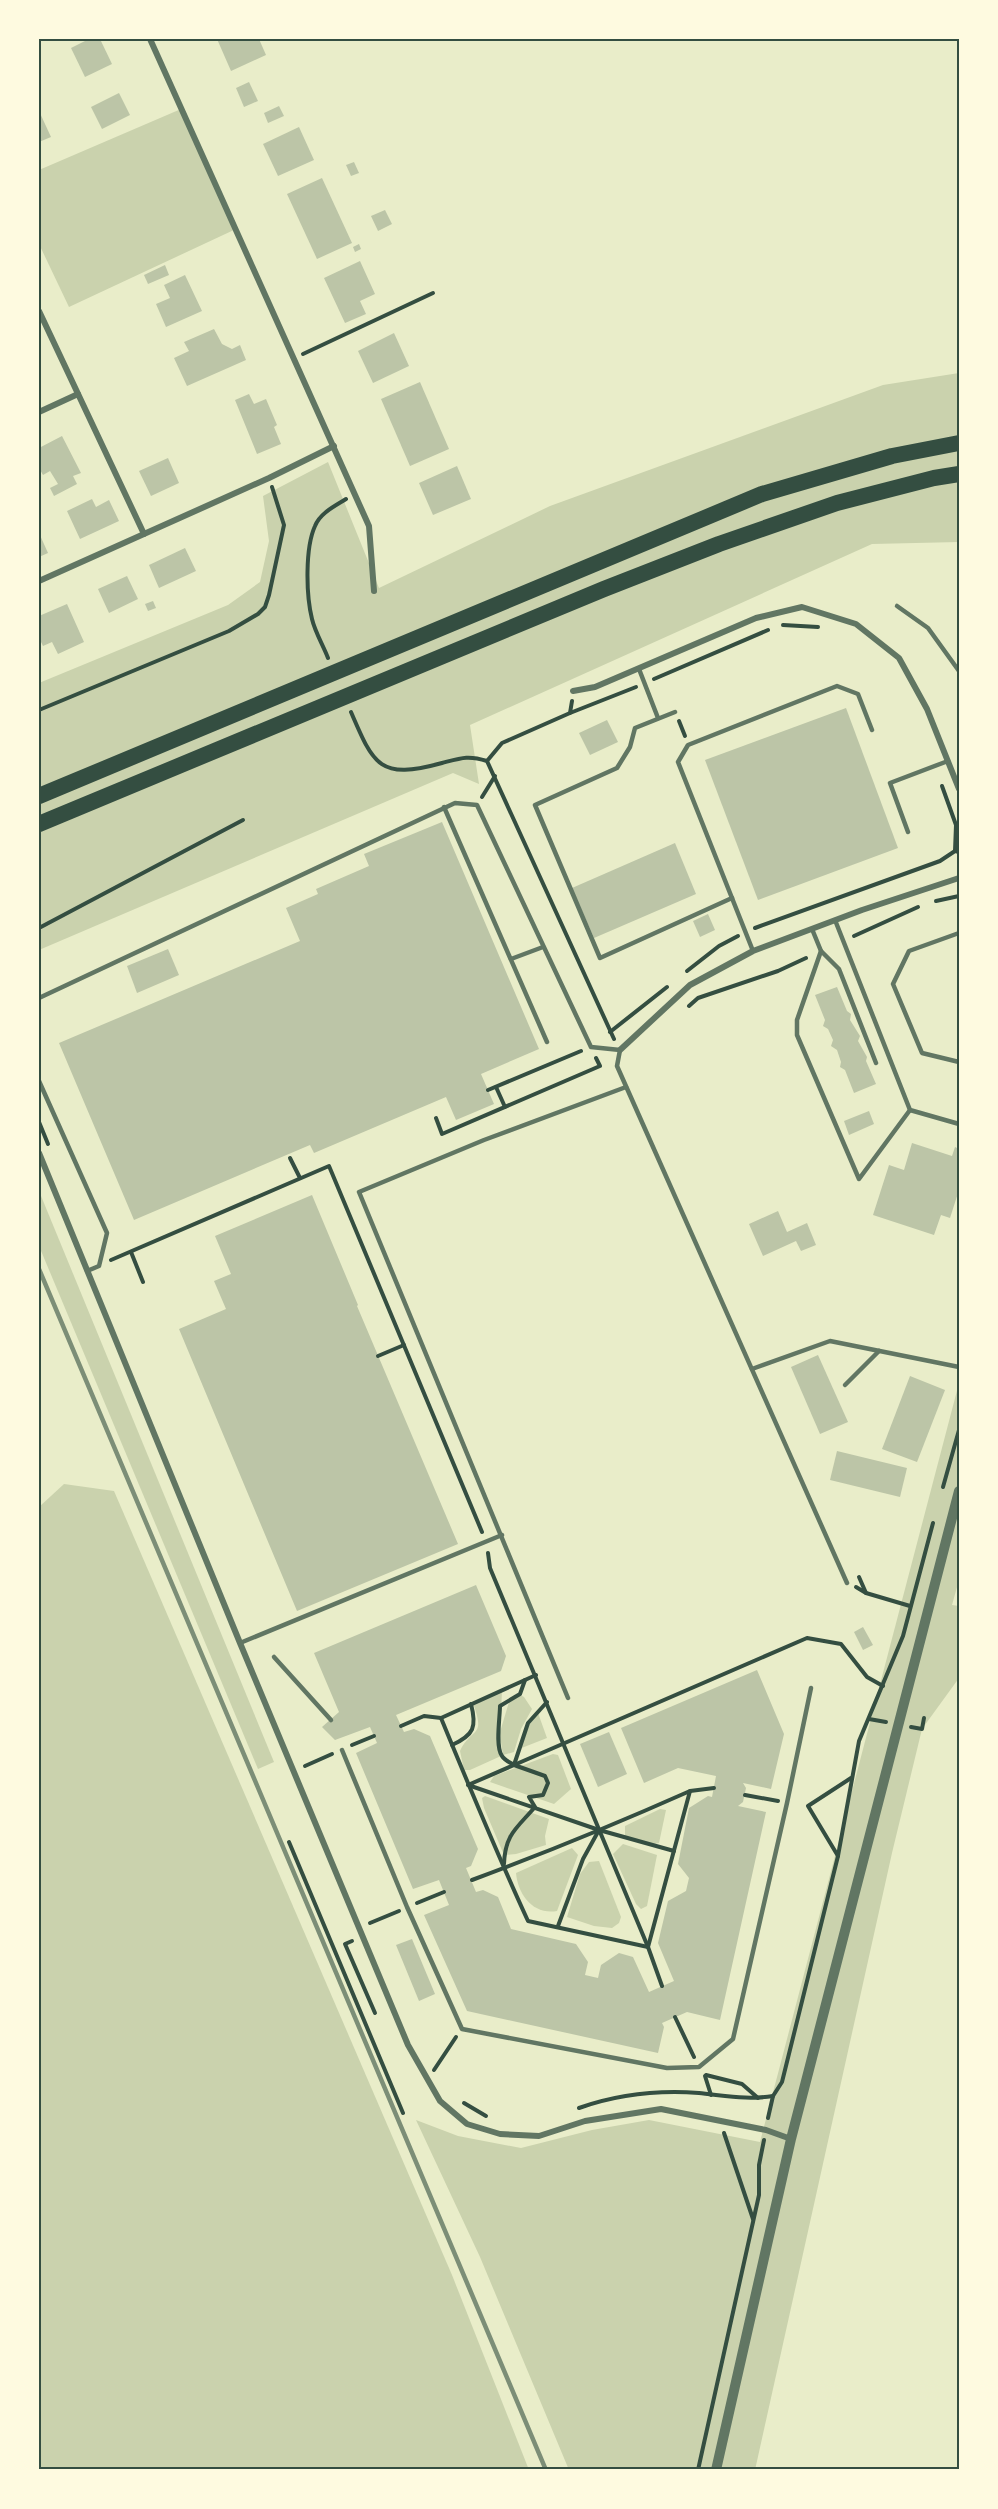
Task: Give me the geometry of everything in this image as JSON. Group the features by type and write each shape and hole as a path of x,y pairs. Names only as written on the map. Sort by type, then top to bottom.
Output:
{"highway":[{"path":"39,796 762,494 892,456 959,443"},
{"path":"39,824 592,594 719,544 837,503 934,478 959,474"}],"street":[{"path":"150,39 369,526 374,591"},
{"path":"39,312 144,534"},
{"path":"39,412 78,394"},
{"path":"39,581 269,478 334,446"},
{"path":"573,691 595,687 756,618 802,608 856,624 899,658 927,709 959,789"},
{"path":"620,1050 690,985 753,951 835,920 959,878"},
{"path":"39,1153 408,2046 440,2101 467,2124 500,2134 539,2136 585,2121 661,2109 766,2130 792,2139"},
{"path":"716,2470 792,2139 959,1491"}],"lane":[{"path":"897,606 928,628 959,671"},
{"path":"639,669 658,718"},
{"path":"753,951 678,762 688,745 837,686 858,694 872,730"},
{"path":"675,712 636,728 630,747 617,768 535,805 600,958 732,898"},
{"path":"908,832 890,783 948,761"},
{"path":"39,998 444,807 455,803 477,805 591,1047 620,1050 617,1066 847,1583"},
{"path":"444,807 547,1042"},
{"path":"835,920 910,1110"},
{"path":"813,929 821,951 839,969 876,1063"},
{"path":"959,933 909,951 893,984 922,1053 959,1062"},
{"path":"511,959 543,947"},
{"path":"821,951 797,1020 797,1035 859,1179 910,1110"},
{"path":"39,1081 107,1233 99,1266 87,1271"},
{"path":"568,1698 359,1192 484,1140 626,1087"},
{"path":"910,1110 959,1124"},
{"path":"752,1369 830,1341 959,1367"},
{"path":"845,1385 879,1351"},
{"path":"240,1643 502,1535"},
{"path":"274,1657 331,1720"},
{"path":"342,1750 407,1907 462,2029 667,2068 699,2067 733,2039 811,1688"}],"path":[{"path":"294,358 433,293"},
{"path":"39,710 229,631 258,614 265,607 284,525 269,478"},
{"path":"312,620 308,593 310,546 315,525 328,510 355,494"},
{"path":"487,761 502,743 570,713 573,691"},
{"path":"675,712 688,745"},
{"path":"367,749 377,763 397,771 432,766 470,755 487,761 620,1050"},
{"path":"477,805 495,776"},
{"path":"39,928 243,820"},
{"path":"933,902 959,896"},
{"path":"843,941 924,904"},
{"path":"682,1012 698,998 778,971 821,951"},
{"path":"436,1118 442,1134 600,1066 591,1047 488,1090"},
{"path":"496,1087 505,1107"},
{"path":"290,1158 300,1178"},
{"path":"99,1266 330,1166 486,1542 490,1568 564,1742 662,1986"},
{"path":"131,1252 143,1282"},
{"path":"378,1356 404,1345"},
{"path":"941,1496 959,1430"},
{"path":"698,2470 759,2195 759,2165 773,2096 782,2082 837,1856 859,1741 903,1636 935,1518"},
{"path":"856,1571 866,1593"},
{"path":"847,1583 866,1593 910,1606"},
{"path":"468,1785 807,1638 841,1644 867,1677 883,1686"},
{"path":"401,1726 424,1716 441,1718 536,1675"},
{"path":"525,1680 519,1694 501,1706 498,1729 501,1756 514,1766 548,1779 543,1795 530,1797 535,1807"},
{"path":"514,1766 528,1723 547,1702"},
{"path":"452,1745 462,1741 473,1728 475,1719 471,1704"},
{"path":"441,1718 528,1921 648,1947"},
{"path":"837,1856 808,1806 851,1777"},
{"path":"468,1785 599,1830 674,1851"},
{"path":"472,1880 690,1791 714,1788"},
{"path":"648,1947 690,1791"},
{"path":"504,1868 504,1849 512,1831 535,1807"},
{"path":"558,1926 583,1859 599,1830"},
{"path":"288,1842 404,2113"},
{"path":"345,1944 377,2013 363,2018"},
{"path":"427,2080 462,2029"},
{"path":"705,2075 742,2085 758,2098 773,2096"},
{"path":"720,2120 753,2220"}],"green space":[{"path":"181,109 236,229 69,307 39,244 39,170"},
{"path":"959,373 959,542 872,544 470,725 479,784 453,773 39,950 39,683 228,605 260,582 269,541 263,496 328,462 379,588 550,506 883,385"},
{"path":"39,1191 274,1762 258,1769 39,1246"},
{"path":"959,1383 959,1580 952,1605 959,1606 959,1678 922,1729 892,1853 755,2470 569,2470 480,2257 416,2120 458,2136 521,2148 592,2130 649,2120 760,2142"},
{"path":"64,1484 114,1491 452,2275 529,2470 39,2470 39,1507"},
{"path":"502,1691 500,1732 509,1702 519,1694 524,1697 532,1709 521,1729 514,1752 503,1755 500,1736 501,1756 470,1770 464,1770 460,1751 478,1727 473,1703"},
{"path":"538,1713 547,1738 519,1749 528,1723"},
{"path":"553,1754 558,1755 571,1789 554,1804 490,1782 494,1776"},
{"path":"485,1796 549,1819 545,1836 546,1845 516,1854 504,1855 484,1808 482,1798"},
{"path":"660,1809 666,1810 659,1843 654,1844 625,1836 625,1826"},
{"path":"623,1844 657,1855 647,1906 641,1909 636,1904 613,1854"},
{"path":"572,1848 578,1855 557,1911 534,1907 520,1889 516,1873"},
{"path":"599,1861 621,1917 619,1923 612,1928 594,1926 567,1917 580,1874 589,1862"}],"building":[{"path":"89,39 100,39 112,64 85,77 71,48"},
{"path":"217,39 259,39 266,55 231,71"},
{"path":"249,82 258,101 244,107 236,88"},
{"path":"119,93 130,115 102,129 91,107"},
{"path":"279,106 284,116 268,123 264,113"},
{"path":"39,111 51,137 39,142"},
{"path":"299,127 314,160 278,176 263,144"},
{"path":"354,162 359,173 351,176 346,165"},
{"path":"322,178 352,243 317,259 287,194"},
{"path":"385,210 392,224 378,231 371,216"},
{"path":"359,244 361,249 355,252 353,247"},
{"path":"360,261 375,294 360,301 366,314 345,323 324,278"},
{"path":"165,265 169,275 148,284 144,275"},
{"path":"185,275 202,311 166,327 156,304 170,298 164,285"},
{"path":"214,329 222,344 232,349 240,345 246,360 187,386 174,358 189,351 184,342"},
{"path":"394,333 409,366 373,383 358,351"},
{"path":"420,382 449,449 410,466 381,399"},
{"path":"249,394 254,404 266,399 277,425 274,427 281,444 257,454 235,400"},
{"path":"62,436 81,473 73,476 77,484 54,496 50,488 58,484 50,471 43,475 39,468 39,448"},
{"path":"168,458 179,483 151,496 139,471"},
{"path":"457,466 471,499 433,515 419,483"},
{"path":"92,499 96,507 109,500 119,521 80,539 67,511"},
{"path":"39,533 48,553 39,557"},
{"path":"185,548 196,571 159,588 149,565"},
{"path":"127,576 138,599 109,613 98,589"},
{"path":"153,601 156,608 148,611 145,604"},
{"path":"67,604 84,642 58,654 52,642 43,646 39,638 39,616"},
{"path":"846,708 898,848 758,900 705,760"},
{"path":"607,720 618,742 590,755 579,733"},
{"path":"442,822 539,1049 481,1074 494,1104 456,1120 446,1097 314,1153 310,1145 134,1220 59,1043 300,941 286,908 318,894 316,889 369,866 364,854"},
{"path":"675,843 696,894 594,938 572,888"},
{"path":"708,914 715,930 700,937 693,921"},
{"path":"168,949 179,975 137,993 127,966"},
{"path":"837,987 847,1011 851,1014 850,1020 860,1036 858,1041 867,1057 866,1061 876,1084 854,1093 845,1070 840,1067 841,1062 837,1050 831,1046 833,1040 828,1029 823,1026 825,1020 815,995"},
{"path":"869,1111 874,1124 849,1135 844,1121"},
{"path":"912,1143 952,1156 955,1147 959,1149 959,1190 950,1218 941,1215 934,1235 873,1215 889,1165 904,1170"},
{"path":"312,1195 458,1544 297,1611 179,1329 226,1309 214,1281 231,1274 215,1236"},
{"path":"778,1211 787,1232 807,1223 816,1245 801,1251 796,1241 763,1256 749,1224"},
{"path":"818,1355 848,1422 820,1434 791,1367"},
{"path":"910,1376 945,1390 917,1462 882,1449"},
{"path":"837,1451 907,1468 900,1497 830,1480"},
{"path":"476,1585 506,1656 501,1671 396,1715 404,1732 414,1729 430,1736 478,1849 471,1866 466,1868 476,1892 483,1890 498,1897 511,1929 576,1944 588,1962 585,1975 598,1978 601,1965 619,1953 633,1957 649,1992 674,1981 658,1943 668,1901 686,1891 689,1878 678,1864 689,1808 708,1796 712,1797 716,1776 678,1768 644,1783 621,1728 757,1670 784,1734 771,1789 743,1783 746,1788 743,1802 738,1806 766,1812 720,2020 687,2012 662,2023 664,2027 658,2053 467,2011 424,1915 449,1905 439,1880 413,1889 356,1753 377,1743 370,1727 335,1740 322,1727 339,1712 314,1653"},
{"path":"863,1627 873,1645 863,1650 854,1632"},
{"path":"609,1732 627,1774 598,1787 580,1744"},
{"path":"412,1939 435,1994 419,2001 396,1945"}],"railway":[{"path":"39,1269 546,2470"}]}
